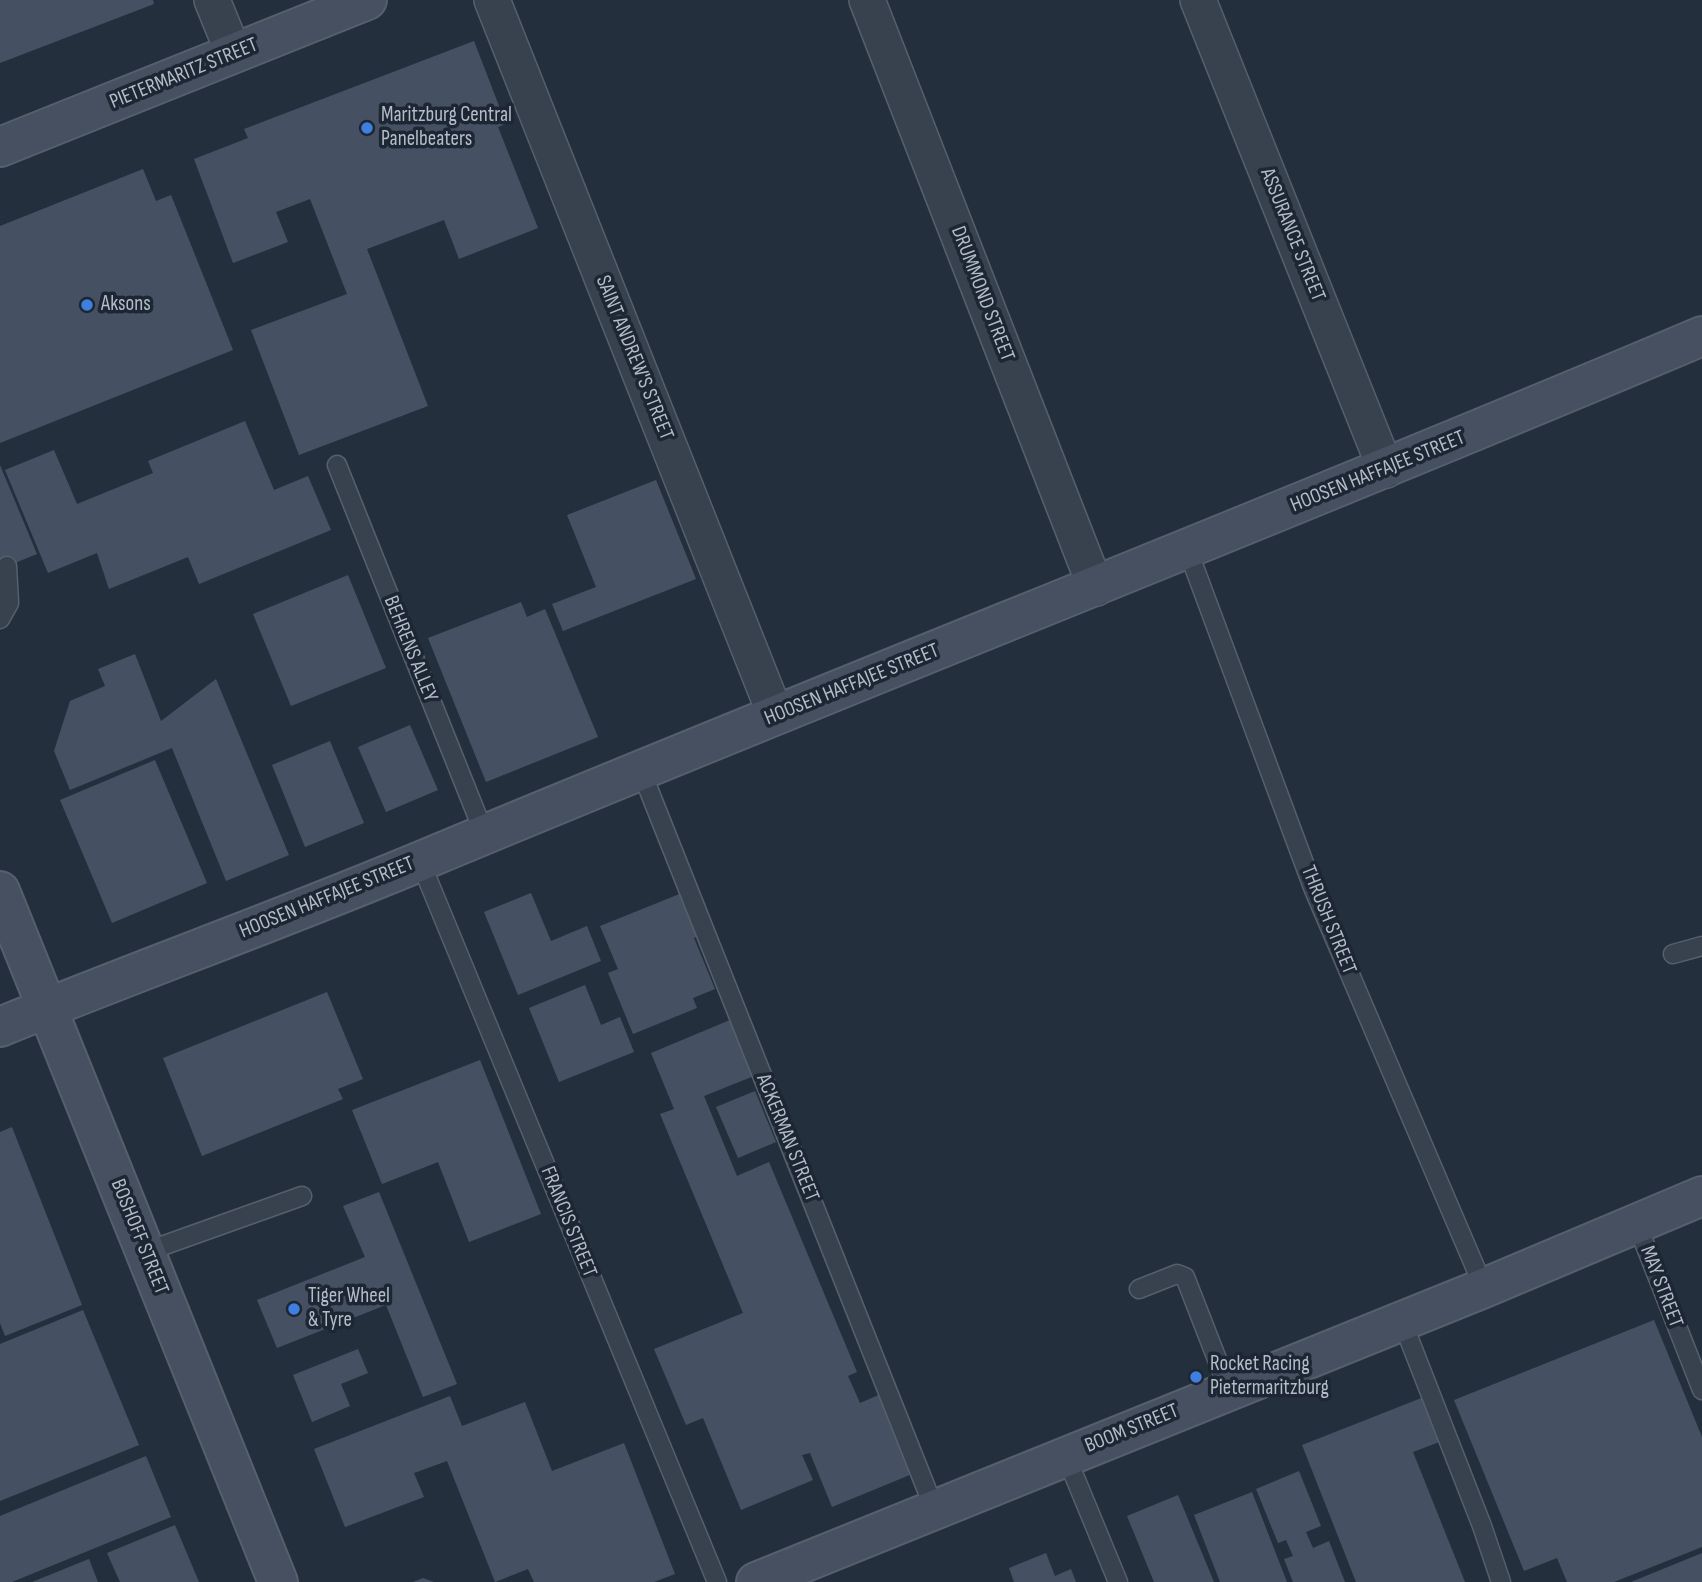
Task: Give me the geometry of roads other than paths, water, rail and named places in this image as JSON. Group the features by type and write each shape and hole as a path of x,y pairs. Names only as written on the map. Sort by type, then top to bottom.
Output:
{"street":[{"path":"212,0 234,54"},
{"name":"PIETERMARITZ STREET","path":"0,146 367,0"},
{"name":"SAINT ANDREW'S STREET","path":"492,0 776,716"},
{"name":"DRUMMOND STREET","path":"867,0 1096,587"},
{"name":"ASSURANCE STREET","path":"1198,0 1386,470"},
{"name":"HOOSEN HAFFAJEE STREET","path":"0,1027 420,861 640,768 776,716 1386,470 1702,336"},
{"name":"BOSHOFF STREET","path":"0,891 278,1582"},
{"name":"BOOM STREET","path":"756,1582 1484,1288 1702,1196"}],"lane":[{"name":"BEHRENS ALLEY","path":"337,465 484,833"},
{"name":"THRUSH STREET","path":"1187,548 1314,890 1484,1288"},
{"path":"0,619 9,603 7,566"},
{"name":"ACKERMAN STREET","path":"640,768 934,1508"},
{"name":"FRANCIS STREET","path":"420,861 717,1582"},
{"path":"1673,954 1702,946"},
{"path":"145,1252 302,1196"},
{"name":"MAY STREET","path":"1636,1223 1702,1390"},
{"path":"1139,1289 1177,1274 1185,1277 1229,1390"},
{"path":"1402,1321 1482,1526 1500,1582"},
{"path":"1066,1456 1118,1582"}],"place":[{"name":"Maritzburg Central Panelbeaters","path":"367,128"},
{"name":"Aksons","path":"87,305"},
{"name":"Tiger Wheel & Tyre","path":"294,1309"},
{"name":"Rocket Racing Pietermaritzburg","path":"1196,1377"}]}
